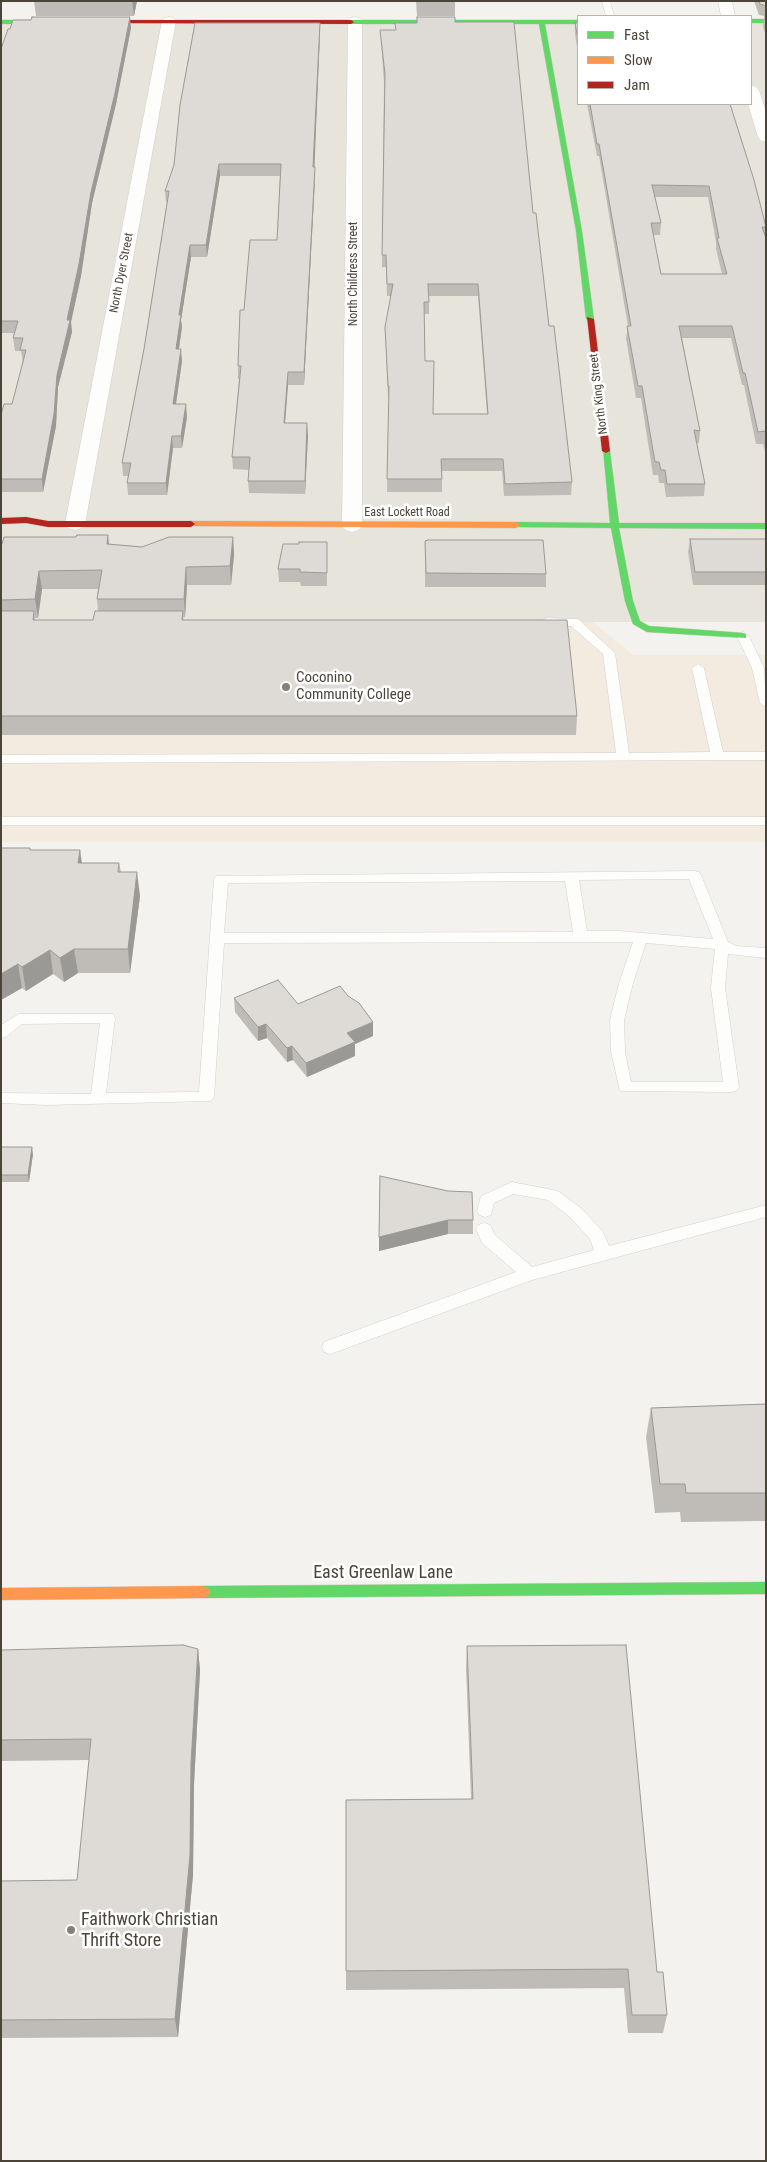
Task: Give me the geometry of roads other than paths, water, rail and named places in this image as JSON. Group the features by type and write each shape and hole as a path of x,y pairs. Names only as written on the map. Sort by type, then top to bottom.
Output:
{"street":[{"path":"725,1 728,15"},
{"name":"North Childress Street","path":"352,526 355,21"},
{"path":"752,21 766,21"},
{"path":"1,22 60,22"},
{"path":"80,22 577,22"},
{"name":"North Dyer Street","path":"75,524 169,22"},
{"name":"North King Street","path":"542,22 580,231 615,527 629,601 636,622 647,629 743,636"},
{"path":"752,93 766,137"},
{"name":"East Lockett Road","path":"1,521 26,520 48,524 352,526 766,526"},
{"name":"East Lockett Road","path":"28,532 48,524"},
{"name":"East Greenlaw Lane","path":"1,1594 766,1588"}],"lane":[{"path":"606,1 610,15"},
{"path":"535,622 574,622 609,653 623,757"},
{"name":"North King Street","path":"743,636 758,668 766,704"},
{"path":"698,668 717,756"},
{"path":"1,759 766,756"},
{"path":"1,821 766,821"},
{"path":"1,1098 206,1097 221,879 694,875 722,945 718,988 731,1086 624,1087 618,1052 617,1020 626,983 641,938"},
{"path":"571,876 580,935"},
{"path":"217,938 580,935 722,945 734,951 766,953"},
{"path":"1,1033 19,1019 108,1018 98,1099"},
{"path":"485,1211 487,1200 512,1188 552,1195 576,1213 597,1236 604,1254"},
{"path":"330,1347 529,1274 766,1211"},
{"path":"484,1229 488,1239 529,1274"}],"place":[{"name":"Coconino Community College","path":"286,687"},
{"name":"Faithwork Christian Thrift Store","path":"71,1930"}]}
